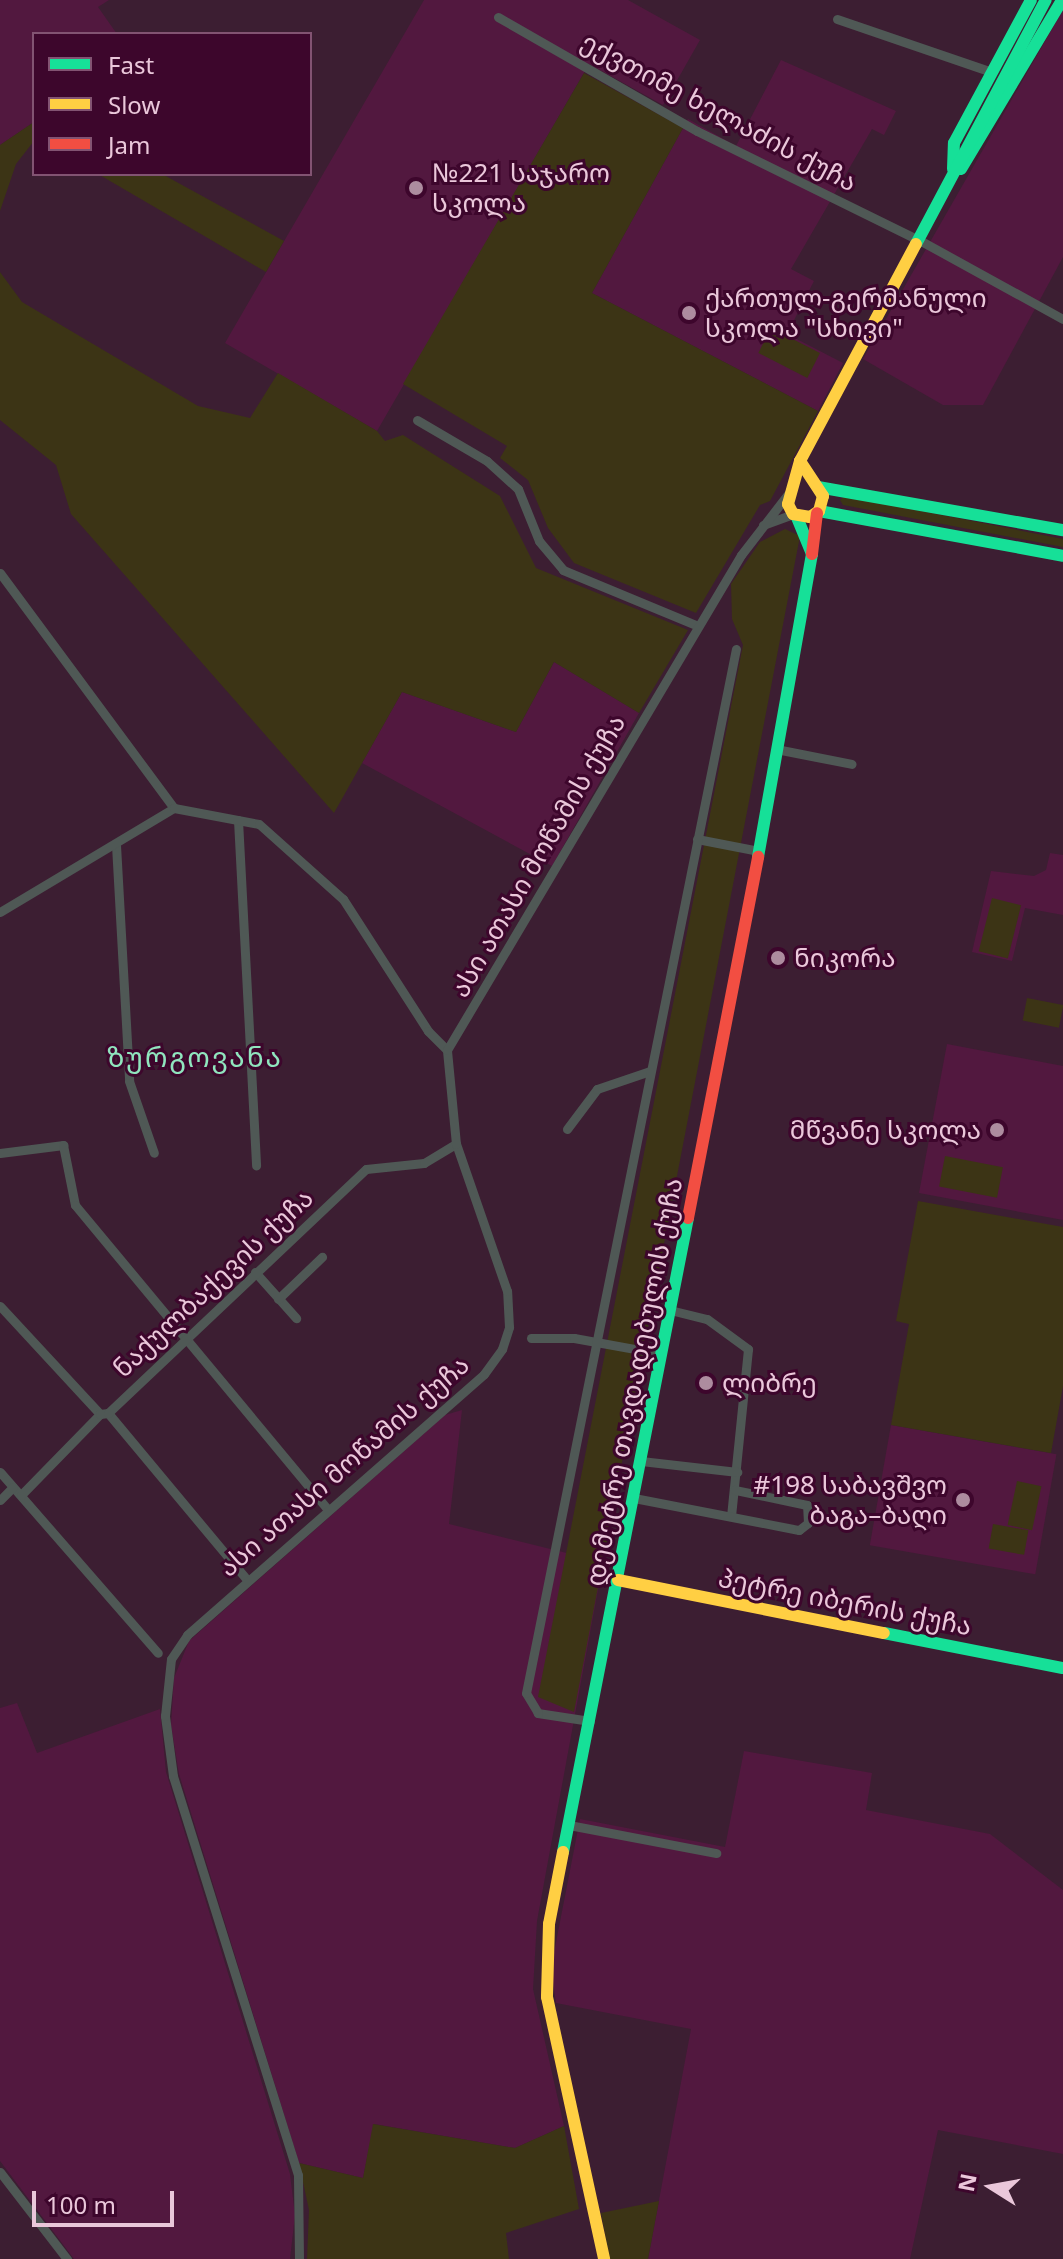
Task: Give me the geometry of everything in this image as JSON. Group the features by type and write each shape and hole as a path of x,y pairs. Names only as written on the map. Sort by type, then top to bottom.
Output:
{"main road":[{"path":"953,177 954,143 1031,0"},
{"path":"953,177 969,136 1046,0"},
{"path":"812,554 789,492 800,461 953,177 1062,0"},
{"path":"800,461 823,496 818,512 819,532"},
{"path":"789,492 814,485 1063,530"},
{"path":"795,514 846,514 1063,556"},
{"path":"819,532 846,514"},
{"name":"დემეტრე თავდადებულის ქუჩა","path":"604,2259 547,1997 549,1924 759,851 812,554 819,532"},
{"name":"პეტრე იბერის ქუჩა","path":"618,1580 1063,1668"}],"street":[{"name":"ექვთიმე ხელაძის ქუჩა","path":"498,17 697,131 921,241 1063,319"},
{"path":"837,19 992,72"},
{"path":"417,420 487,461 518,489 539,541 563,570 698,626"},
{"name":"ასი ათასი მოწამის ქუჩა","path":"299,2259 298,2175 173,1776 165,1716 171,1659 187,1635 327,1508 484,1374 502,1349 509,1327 507,1291 456,1144 447,1050 698,626 763,525 789,492"},
{"path":"763,525 795,514"},
{"path":"0,573 174,808 259,824 343,899 428,1031 447,1050"},
{"name":"დემეტრე თავდადებულის ქუჩა","path":"590,1721 538,1713 526,1693 736,649"},
{"path":"776,749 852,764"},
{"path":"0,912 174,808"},
{"path":"238,820 256,1166"},
{"path":"697,839 759,851"},
{"path":"116,845 129,1081 154,1153"},
{"path":"567,1129 597,1089 650,1071"},
{"name":"ნაქულბაქევის ქუჩა","path":"0,1500 17,1491 104,1414 366,1169 424,1163 456,1144"},
{"path":"0,1153 63,1145 75,1205 184,1340 327,1508"},
{"path":"278,1299 322,1257"},
{"path":"255,1272 296,1318"},
{"path":"0,1306 104,1414 247,1580"},
{"path":"670,1310 707,1319 748,1349 731,1516"},
{"path":"531,1338 596,1343 662,1354"},
{"path":"641,1461 737,1472"},
{"path":"0,1472 158,1653"},
{"path":"634,1498 799,1530 806,1526 811,1511 805,1504 735,1490"},
{"path":"569,1825 716,1853"},
{"path":"0,2172 67,2259"}],"shaded area":[{"path":"0,0 109,0 98,7 116,32 32,32 32,123 0,145"},
{"name":"№221 საჯარო სკოლა","path":"424,0 628,0 700,40 663,105 589,64 377,431 225,343"},
{"path":"1063,10 1063,257 983,405 943,405 863,359"},
{"path":"781,60 896,111 884,135 872,129 791,269 814,281 787,334 843,363 818,411 592,293 688,119 736,146"},
{"path":"584,73 683,128 592,293 818,411 770,501 760,505 696,613 574,563 548,528 528,480 500,458 507,446 403,384"},
{"path":"32,123 32,144 16,164 0,211 0,145"},
{"path":"101,176 166,176 284,241 266,272"},
{"path":"0,272 22,302 198,406 250,418 278,373 377,431 385,441 403,435 500,496 536,568 688,630 639,713 554,662 516,732 402,692 334,813 71,514 56,465 0,420"},
{"path":"771,328 820,353 807,378 758,353"},
{"path":"845,496 1063,539 1063,547 843,505 840,500"},
{"path":"785,529 800,536 574,1712 538,1697 743,645 732,619 731,584 760,542"},
{"path":"554,662 639,713 552,866 362,763 402,692 516,732"},
{"path":"1050,853 1063,855 1063,915 1025,908 1012,961 972,952 991,871 1034,876 1046,870"},
{"path":"992,898 1021,905 1008,959 979,951"},
{"path":"1027,998 1063,1005 1059,1028 1023,1021"},
{"name":"მწვანე სკოლა","path":"947,1044 1063,1066 1063,1220 919,1193"},
{"path":"945,1156 1003,1167 997,1198 939,1186"},
{"path":"918,1201 1063,1227 1063,1386 1051,1453 891,1425 909,1324 896,1321"},
{"path":"462,1410 449,1524 603,1562 537,1921 533,1989 564,2126 515,2148 374,2124 363,2178 299,2163 179,1774 171,1725 174,1678 189,1641 445,1415"},
{"name":"#198 საბავშვო ბაგა–ბაღი","path":"891,1425 1056,1454 1035,1574 870,1545"},
{"path":"1017,1481 1041,1486 1032,1530 1008,1525"},
{"path":"993,1524 1028,1530 1024,1555 989,1549"},
{"path":"17,1703 37,1753 160,1709 166,1772 290,2174 295,2215 290,2259 74,2259 0,2161 0,1708"},
{"path":"744,1751 872,1773 866,1810 990,1834 1063,1890 1063,2154 938,2130 910,2259 648,2259 691,2029 556,2003 551,1968 580,1819 725,1847"},
{"path":"373,2124 515,2148 564,2126 579,2209 506,2233 509,2259 307,2259 309,2210 299,2163 363,2178"},
{"path":"659,2201 648,2259 610,2259 601,2213"}],"traffic: fast":[{"path":"953,169 954,143 1031,0"},
{"path":"916,244 1046,0"},
{"path":"961,169 1062,0"},
{"path":"818,487 1063,530"},
{"path":"819,511 1063,556"},
{"path":"758,857 812,554 796,515"},
{"path":"563,1852 688,1218"},
{"path":"884,1633 1063,1668"}],"traffic: slow":[{"path":"800,461 823,496 819,511 810,517 793,514 788,504 800,461 916,244"},
{"path":"618,1580 884,1633"},
{"path":"563,1852 549,1924 547,1997 604,2259"}],"traffic: jam":[{"path":"812,554 817,513"},
{"path":"688,1218 758,857"}],"place":[{"name":"№221 საჯარო სკოლა","path":"416,188"},
{"name":"ქართულ-გერმანული სკოლა \"სხივი\"","path":"689,313"},
{"name":"ნიკორა","path":"778,958"},
{"name":"მწვანე სკოლა","path":"997,1130"},
{"name":"ლიბრე","path":"706,1383"},
{"name":"#198 საბავშვო ბაგა–ბაღი","path":"963,1500"}],"district":[{"name":"ზურგოვანა","path":"195,1056"}]}
